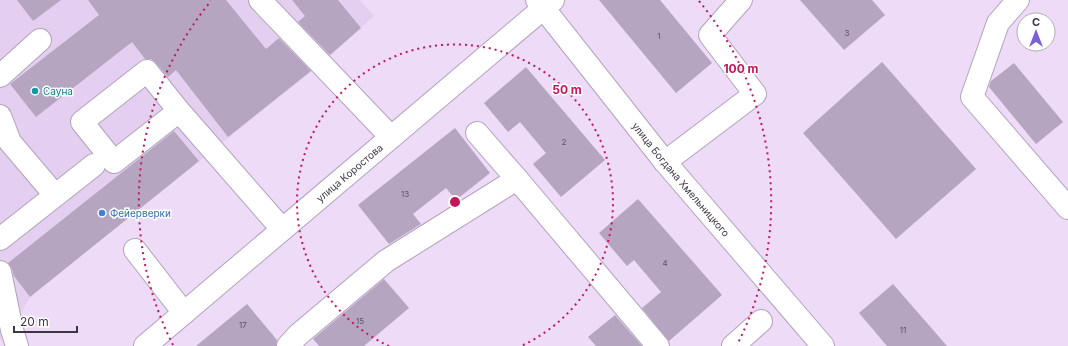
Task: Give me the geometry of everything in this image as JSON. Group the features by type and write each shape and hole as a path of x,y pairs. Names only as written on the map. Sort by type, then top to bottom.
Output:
{"main road":[{"path":"260,0 391,137"},
{"path":"665,162 754,94 710,35 741,0"},
{"path":"1018,0 998,23 972,97 1068,208"},
{"name":"улица Коростова","path":"145,346 391,137 541,2"},
{"name":"улица Богдана Хмельницкого","path":"541,2 665,162 822,346"},
{"path":"0,76 40,40"},
{"path":"179,111 282,230"},
{"path":"0,116 10,142 55,195"},
{"path":"477,133 658,346"},
{"path":"0,240 94,164"},
{"path":"288,346 298,335 386,261 517,179"},
{"path":"135,250 184,313"},
{"path":"0,272 16,346"},
{"path":"733,346 761,321"}],"shaded area":[{"path":"0,0 360,0 374,16 317,67 30,297 12,330 0,340"}],"building":[{"path":"17,0 61,0 33,21"},
{"path":"88,0 226,0 266,49 279,38 311,71 228,137 176,70 168,77 151,59 145,59 132,42 36,117 10,84 99,15"},
{"path":"292,0 338,0 361,28 330,55 298,22 305,16"},
{"path":"599,0 660,0 712,63 676,93"},
{"path":"800,0 872,0 885,15 844,50"},
{"path":"882,62 976,169 896,239 803,133"},
{"path":"1014,63 1063,122 1036,144 989,87 991,81"},
{"path":"526,67 605,160 561,197 533,164 546,153 520,122 508,132 484,103"},
{"path":"455,128 490,173 456,200 446,188 413,214 421,224 389,244 358,205"},
{"name":"Фейерверки","path":"174,131 199,161 30,297 14,276 8,263"},
{"path":"638,199 722,295 669,341 642,308 661,292 634,260 627,266 599,233"},
{"path":"384,279 409,308 364,346 319,346 313,339"},
{"path":"893,284 947,346 887,346 859,313"},
{"path":"247,304 277,340 276,346 196,346"},
{"path":"615,315 642,346 596,346 588,337"}],"place":[{"name":"Сауна","path":"35,91"},
{"name":"Фейерверки","path":"102,213"}]}
